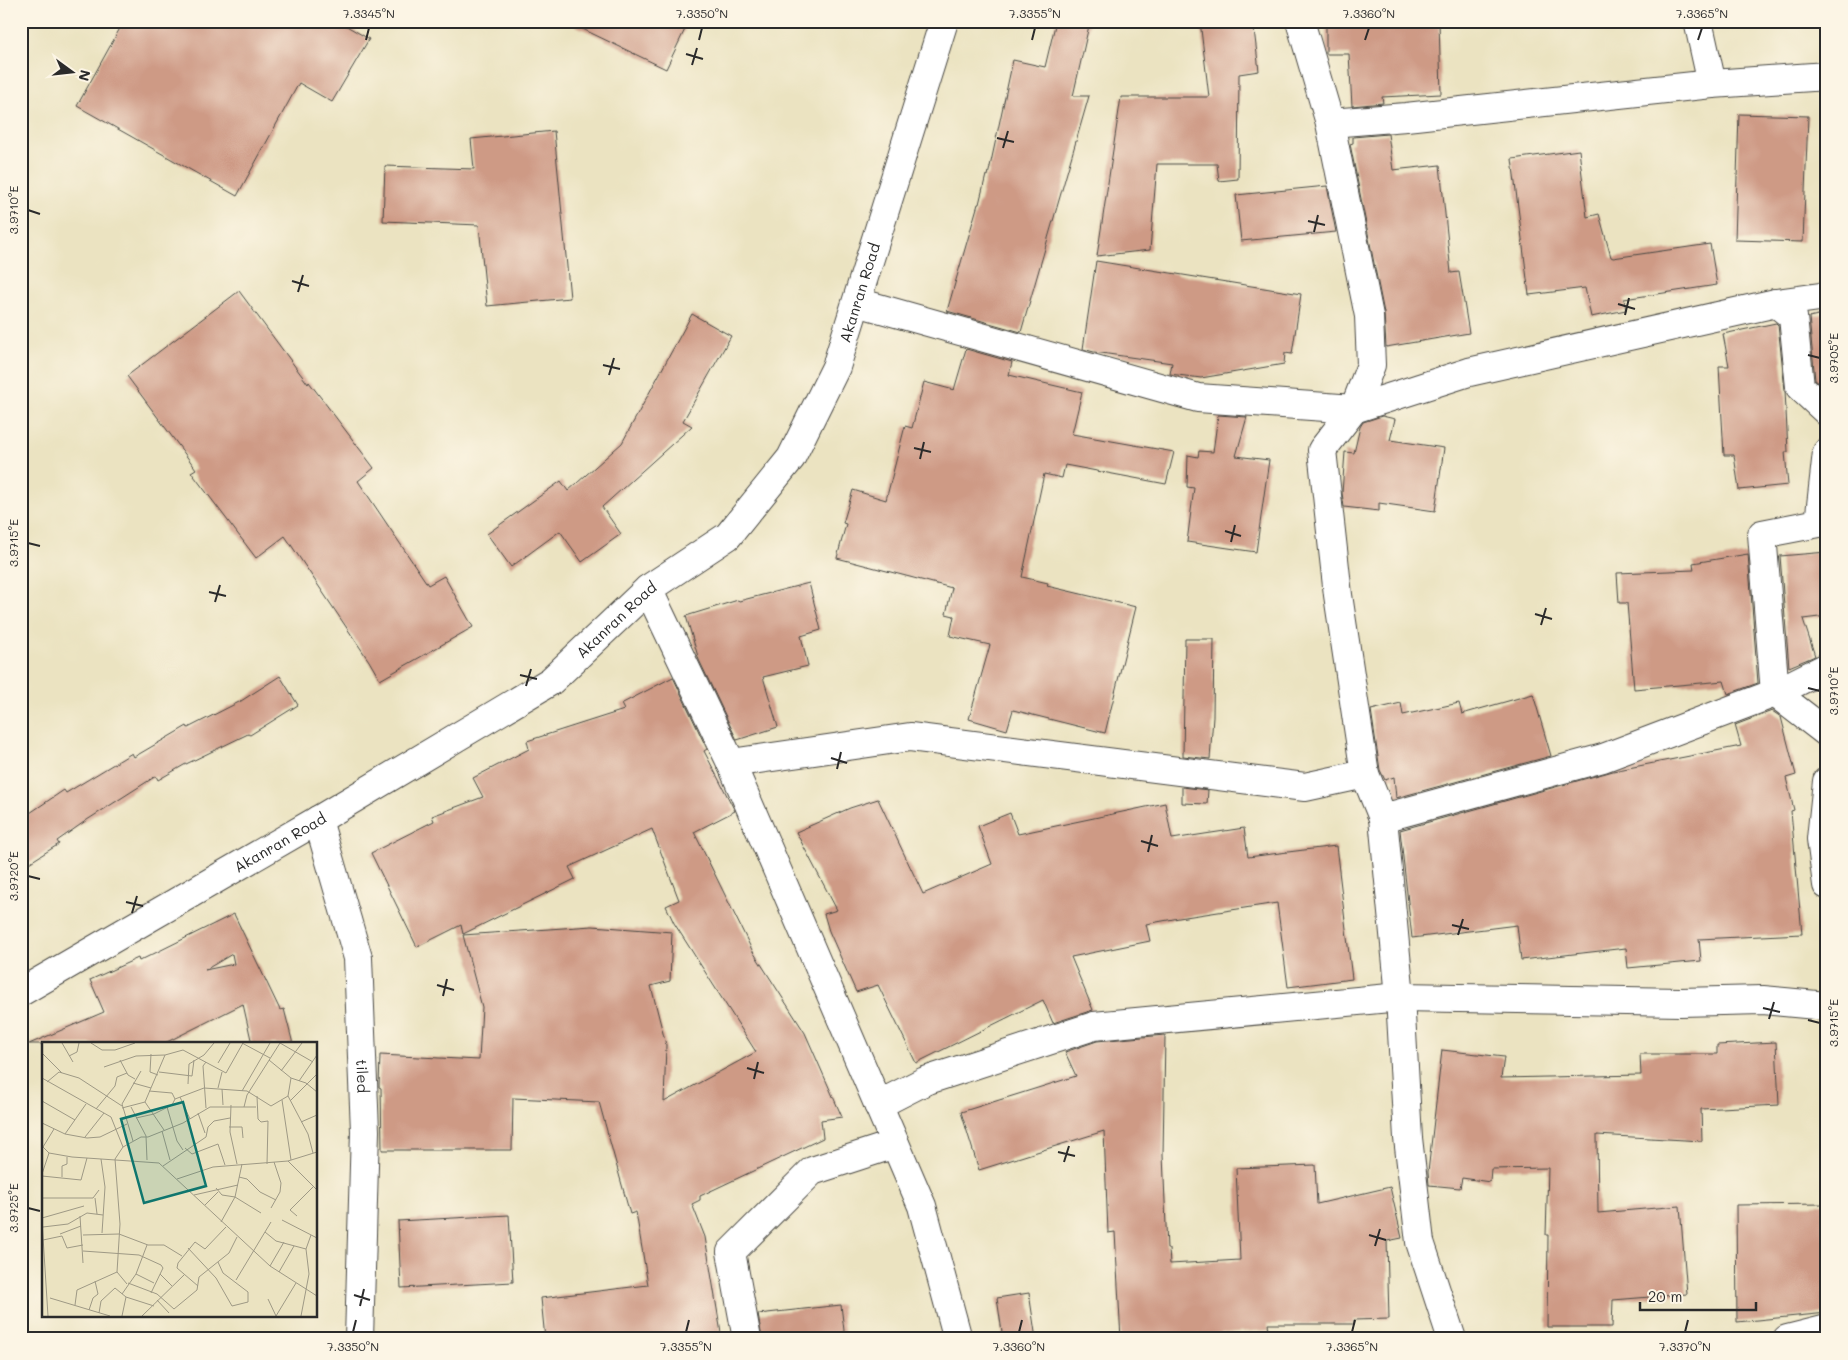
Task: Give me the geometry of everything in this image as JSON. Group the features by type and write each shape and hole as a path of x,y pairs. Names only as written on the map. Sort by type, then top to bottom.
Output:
{"street":[{"name":"Akanran Road","path":"21,992 318,820 551,681 648,589 728,536 791,458 836,367 944,21"},
{"path":"1300,21 1330,122 1369,316 1371,365 1354,409 1322,450 1338,595 1365,774 1383,818 1400,997 1408,1138 1420,1242 1452,1339"},
{"path":"1698,21 1712,84"},
{"path":"1330,122 1406,118 1712,84 1827,76"},
{"path":"857,302 1198,398 1354,409 1469,372 1776,303 1827,296"},
{"path":"1776,303 1793,317 1800,387 1827,412"},
{"path":"1827,452 1819,523 1762,534 1774,692 1827,733"},
{"path":"648,589 731,763 922,1206 958,1339"},
{"path":"1383,818 1603,758 1774,692 1827,667"},
{"path":"731,763 910,738 1305,787 1365,774"},
{"path":"1827,781 1821,838 1827,885"},
{"name":"tiled","path":"318,820 358,958 365,1131 359,1339"},
{"path":"878,1105 925,1081 1094,1026 1400,997 1680,1002 1763,1000 1827,1006"},
{"path":"748,1339 731,1252 812,1171 895,1144"},
{"path":"1787,1339 1827,1329"}],"building":[{"path":"124,21 338,21 369,39 332,102 299,83 237,196 77,106"},
{"path":"566,21 689,21 666,69"},
{"path":"1056,21 1090,21 1073,96 1089,96 1021,332 947,311 986,175 988,176 1013,60 1045,67"},
{"path":"1200,21 1253,21 1259,71 1239,74 1238,179 1219,181 1217,164 1157,164 1150,250 1097,256 1121,97 1209,97"},
{"path":"1326,21 1439,21 1441,94 1382,97 1383,103 1352,106 1349,54 1326,54"},
{"path":"1739,114 1808,116 1803,242 1735,240"},
{"path":"554,131 570,298 487,306 479,225 383,221 385,166 474,169 471,139"},
{"path":"1388,134 1393,170 1440,165 1451,273 1459,272 1469,333 1386,347 1384,313 1350,144 1353,143 1353,137"},
{"path":"1579,150 1587,217 1599,214 1611,257 1710,244 1717,285 1624,299 1626,310 1591,317 1585,288 1529,295 1512,159"},
{"path":"1327,186 1336,232 1241,241 1236,195"},
{"path":"1096,261 1301,294 1292,354 1285,353 1284,364 1201,378 1170,374 1172,363 1083,349"},
{"path":"239,291 308,384 309,382 374,468 358,481 428,585 444,576 473,627 380,680 285,536 256,558 191,472 196,469 127,376"},
{"path":"1827,313 1827,382 1819,383 1815,380 1809,317"},
{"path":"692,314 731,336 683,421 692,426 602,507 621,534 582,562 560,531 511,567 487,534 561,481 568,491 622,443"},
{"path":"1776,323 1778,325 1785,390 1788,452 1785,452 1788,485 1739,490 1734,455 1724,455 1719,366 1729,366 1723,334"},
{"path":"966,349 1012,362 1009,375 1082,392 1072,434 1174,452 1166,484 1065,465 1062,478 1044,474 1022,577 1048,583 1047,586 1136,607 1105,733 1013,710 1007,730 969,719 990,645 950,636 954,616 946,614 952,588 837,558 846,524 843,523 853,490 886,500 905,426 912,428 924,382 954,390"},
{"path":"1218,415 1247,417 1236,456 1269,460 1256,552 1187,542 1194,488 1187,487 1188,455 1198,457 1199,451 1213,452"},
{"path":"1382,416 1395,419 1390,440 1444,448 1435,511 1379,503 1379,511 1344,507 1342,493 1345,452 1354,453 1363,422"},
{"path":"1827,552 1827,616 1803,619 1815,656 1789,667 1780,556"},
{"path":"1748,554 1758,683 1728,694 1724,681 1634,689 1627,603 1619,603 1617,573 1694,570 1693,563"},
{"path":"809,583 821,630 801,636 808,666 763,677 778,727 737,740 699,660 686,616 738,600"},
{"path":"1185,639 1214,639 1213,717 1210,759 1183,756"},
{"path":"280,676 298,705 250,735 248,734 184,765 158,780 156,776 87,820 57,841 59,844 21,868 21,819 64,790 66,793 132,753 134,757 187,726 188,728 241,701"},
{"path":"673,677 707,749 704,751 735,811 694,832 752,950 805,1033 842,1117 821,1120 823,1138 700,1196 700,1200 692,1204 705,1237 722,1339 545,1339 541,1298 648,1285 636,1212 630,1214 599,1102 513,1098 512,1150 382,1150 381,1088 379,1087 380,1055 479,1060 482,1007 463,935 592,926 672,932 670,981 651,986 666,1045 664,1102 756,1052 674,923 666,906 679,900 652,829 569,867 575,879 463,934 461,925 417,947 371,853 434,821 432,816 483,797 473,778 529,749 527,741 624,710 621,704"},
{"path":"1533,694 1551,756 1396,798 1394,777 1385,780 1380,770 1371,710 1401,703 1403,715 1459,703 1462,714"},
{"path":"1772,711 1781,717 1796,775 1786,778 1794,810 1791,811 1802,934 1699,939 1701,961 1628,968 1626,948 1521,960 1517,925 1412,938 1400,830 1613,771 1741,746 1735,725"},
{"path":"1182,787 1208,790 1207,804 1182,803"},
{"path":"878,799 923,894 992,864 978,826 1010,813 1018,834 1165,803 1172,839 1244,828 1248,857 1336,846 1352,979 1288,987 1277,903 1146,924 1150,941 1071,957 1093,1010 1053,1023 1043,1000 916,1063 878,985 856,992 829,931 824,914 837,910 796,832 850,808"},
{"path":"234,914 280,1010 284,1009 292,1042 252,1042 243,1004 167,1042 42,1042 42,1044 29,1044 104,1012 90,980 138,958 139,961","holes":["232,954 234,964 205,970"]},
{"path":"1165,1035 1163,1155 1167,1249 1169,1249 1170,1264 1240,1260 1236,1168 1315,1165 1317,1204 1390,1187 1402,1238 1387,1241 1389,1319 1354,1320 1354,1324 1268,1324 1269,1330 1175,1336 1175,1339 1121,1339 1115,1232 1108,1233 1104,1131 979,1170 961,1112 1076,1076 1065,1052 1097,1041"},
{"path":"1776,1042 1779,1105 1701,1109 1702,1141 1597,1135 1598,1213 1680,1206 1687,1294 1613,1300 1612,1327 1547,1327 1548,1235 1546,1235 1548,1168 1491,1169 1490,1182 1462,1178 1460,1188 1429,1185 1428,1172 1442,1050 1504,1057 1501,1078 1641,1075 1640,1054 1717,1054 1717,1045"},
{"path":"1827,1204 1827,1313 1737,1322 1736,1205"},
{"path":"509,1215 513,1282 401,1288 398,1221"},
{"path":"1029,1293 1036,1339 1003,1339 997,1298"},
{"path":"841,1305 845,1339 762,1339 758,1314"}]}
